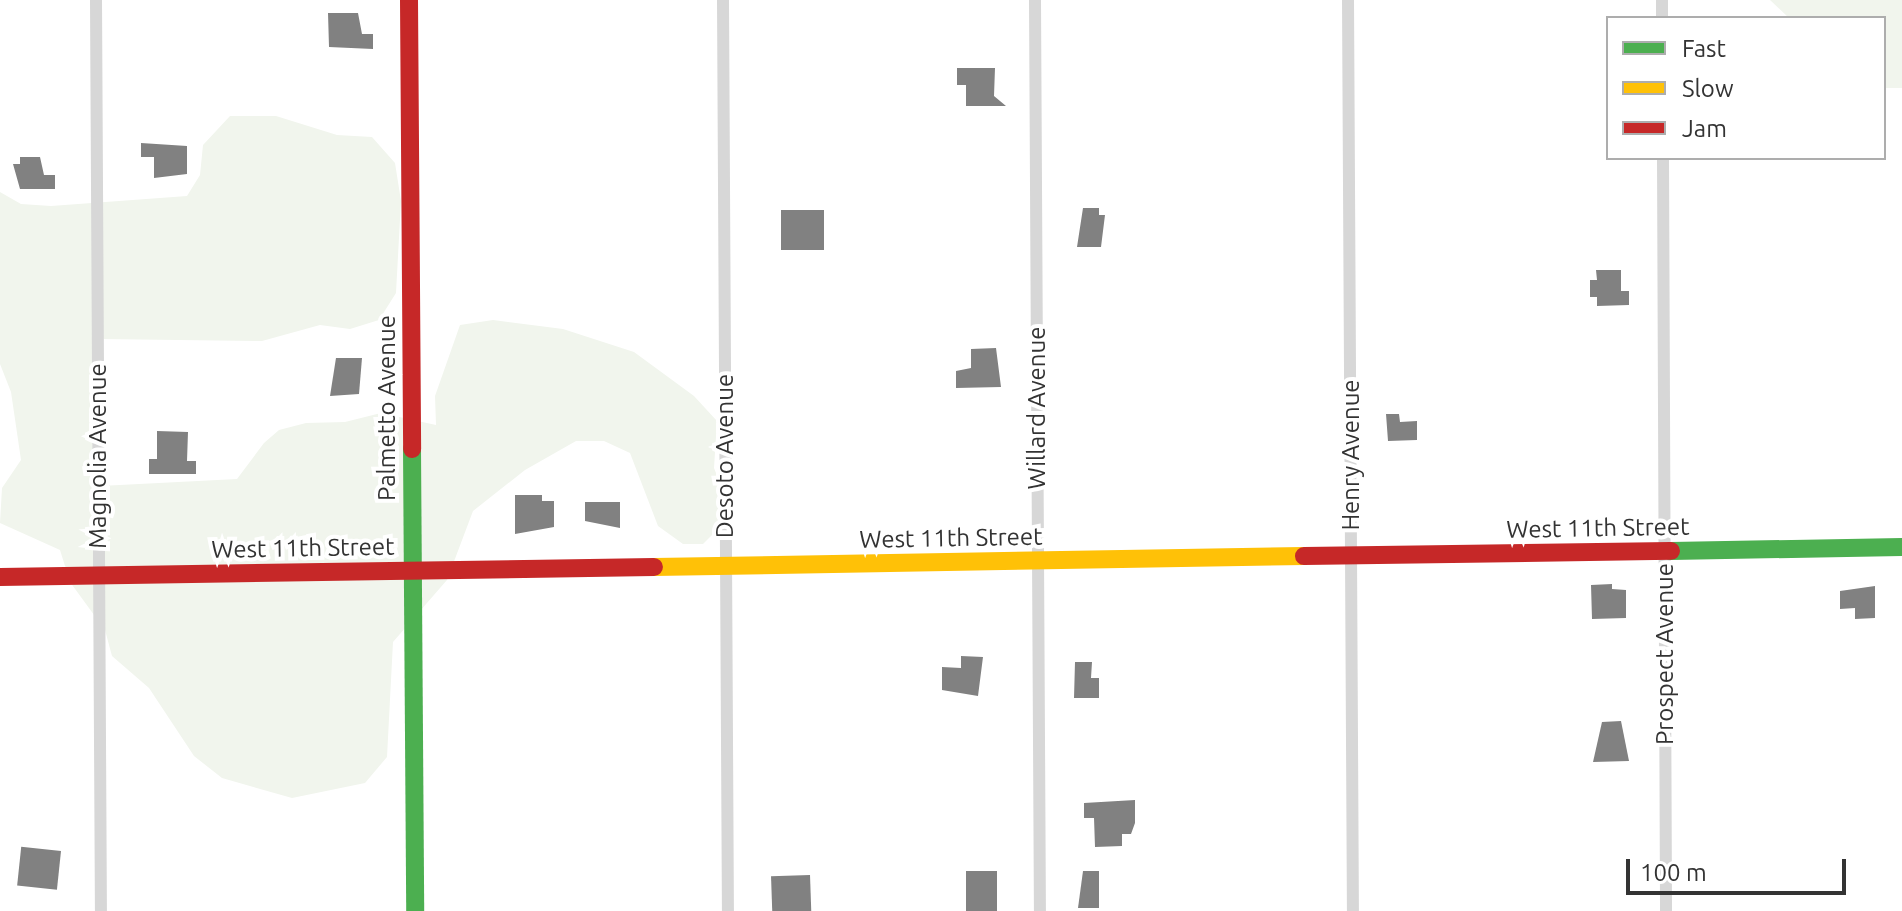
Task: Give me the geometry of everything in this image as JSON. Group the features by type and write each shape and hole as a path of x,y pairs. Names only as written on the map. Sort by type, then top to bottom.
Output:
{"street":[{"name":"Magnolia Avenue","path":"96,0 101,911"},
{"name":"Palmetto Avenue","path":"409,0 415,911"},
{"name":"Desoto Avenue","path":"723,0 728,911"},
{"name":"Willard Avenue","path":"1035,0 1040,911"},
{"name":"Henry Avenue","path":"1348,0 1353,911"},
{"name":"Prospect Avenue","path":"1663,160 1666,911"},
{"name":"West 11th Street","path":"0,577 1902,547"}],"shaded area":[{"path":"1770,0 1902,0 1902,88 1886,88 1886,16 1787,16"},
{"path":"230,116 276,116 337,135 372,137 395,163 401,201 396,293 379,320 350,329 320,325 262,341 100,339 100,486 237,479 264,443 279,430 306,423 345,422 381,413 436,425 435,396 460,325 493,320 563,329 634,352 694,396 717,421 714,468 720,483 720,527 703,544 683,544 658,526 630,453 604,441 576,441 525,470 473,511 447,580 393,642 387,757 365,783 292,798 222,778 194,756 149,688 112,656 105,630 70,582 60,550 0,523 2,488 21,460 11,392 0,364 0,192 21,204 51,206 187,196 200,175 203,145"}],"building":[{"path":"328,13 358,13 362,34 373,34 373,49 329,47"},
{"path":"957,68 995,68 994,96 1006,106 966,106 966,85 957,85"},
{"path":"141,143 187,146 187,174 154,178 154,157 141,157"},
{"path":"20,157 40,157 44,175 55,175 55,189 20,189 13,164 20,164"},
{"path":"1083,208 1099,208 1099,215 1105,215 1101,247 1077,247"},
{"path":"781,210 824,210 824,250 781,250"},
{"path":"1596,270 1621,270 1621,291 1629,291 1629,305 1597,306 1597,297 1590,297 1590,280 1597,280"},
{"path":"996,348 1001,387 956,388 956,371 971,368 971,349"},
{"path":"336,358 362,358 359,394 330,396"},
{"path":"1386,414 1399,414 1400,422 1417,421 1417,440 1388,441"},
{"path":"157,431 188,432 187,461 196,461 196,474 149,474 149,459 157,459"},
{"path":"515,495 542,495 542,501 554,501 554,527 515,534"},
{"path":"585,502 620,502 620,528 585,521"},
{"path":"1612,584 1612,589 1626,590 1626,618 1592,619 1591,585"},
{"path":"1875,586 1875,618 1855,619 1855,608 1840,609 1840,591"},
{"path":"961,656 983,657 978,696 942,690 942,667 961,668"},
{"path":"1075,662 1092,662 1091,678 1099,678 1099,698 1074,698"},
{"path":"1621,721 1629,761 1593,762 1602,722"},
{"path":"1135,800 1135,823 1131,834 1122,834 1122,846 1095,847 1094,818 1084,818 1084,803"},
{"path":"21,847 61,851 57,890 17,886"},
{"path":"966,871 997,871 997,911 966,911"},
{"path":"1083,871 1099,871 1099,908 1078,908"},
{"path":"810,875 811,911 772,911 771,876"}],"traffic: fast":[{"path":"412,449 415,911"},
{"path":"1671,551 1902,547"}],"traffic: slow":[{"path":"654,567 1304,556"}],"traffic: jam":[{"path":"409,0 412,449"},
{"path":"1304,556 1671,551"},
{"path":"0,577 654,567"}]}
